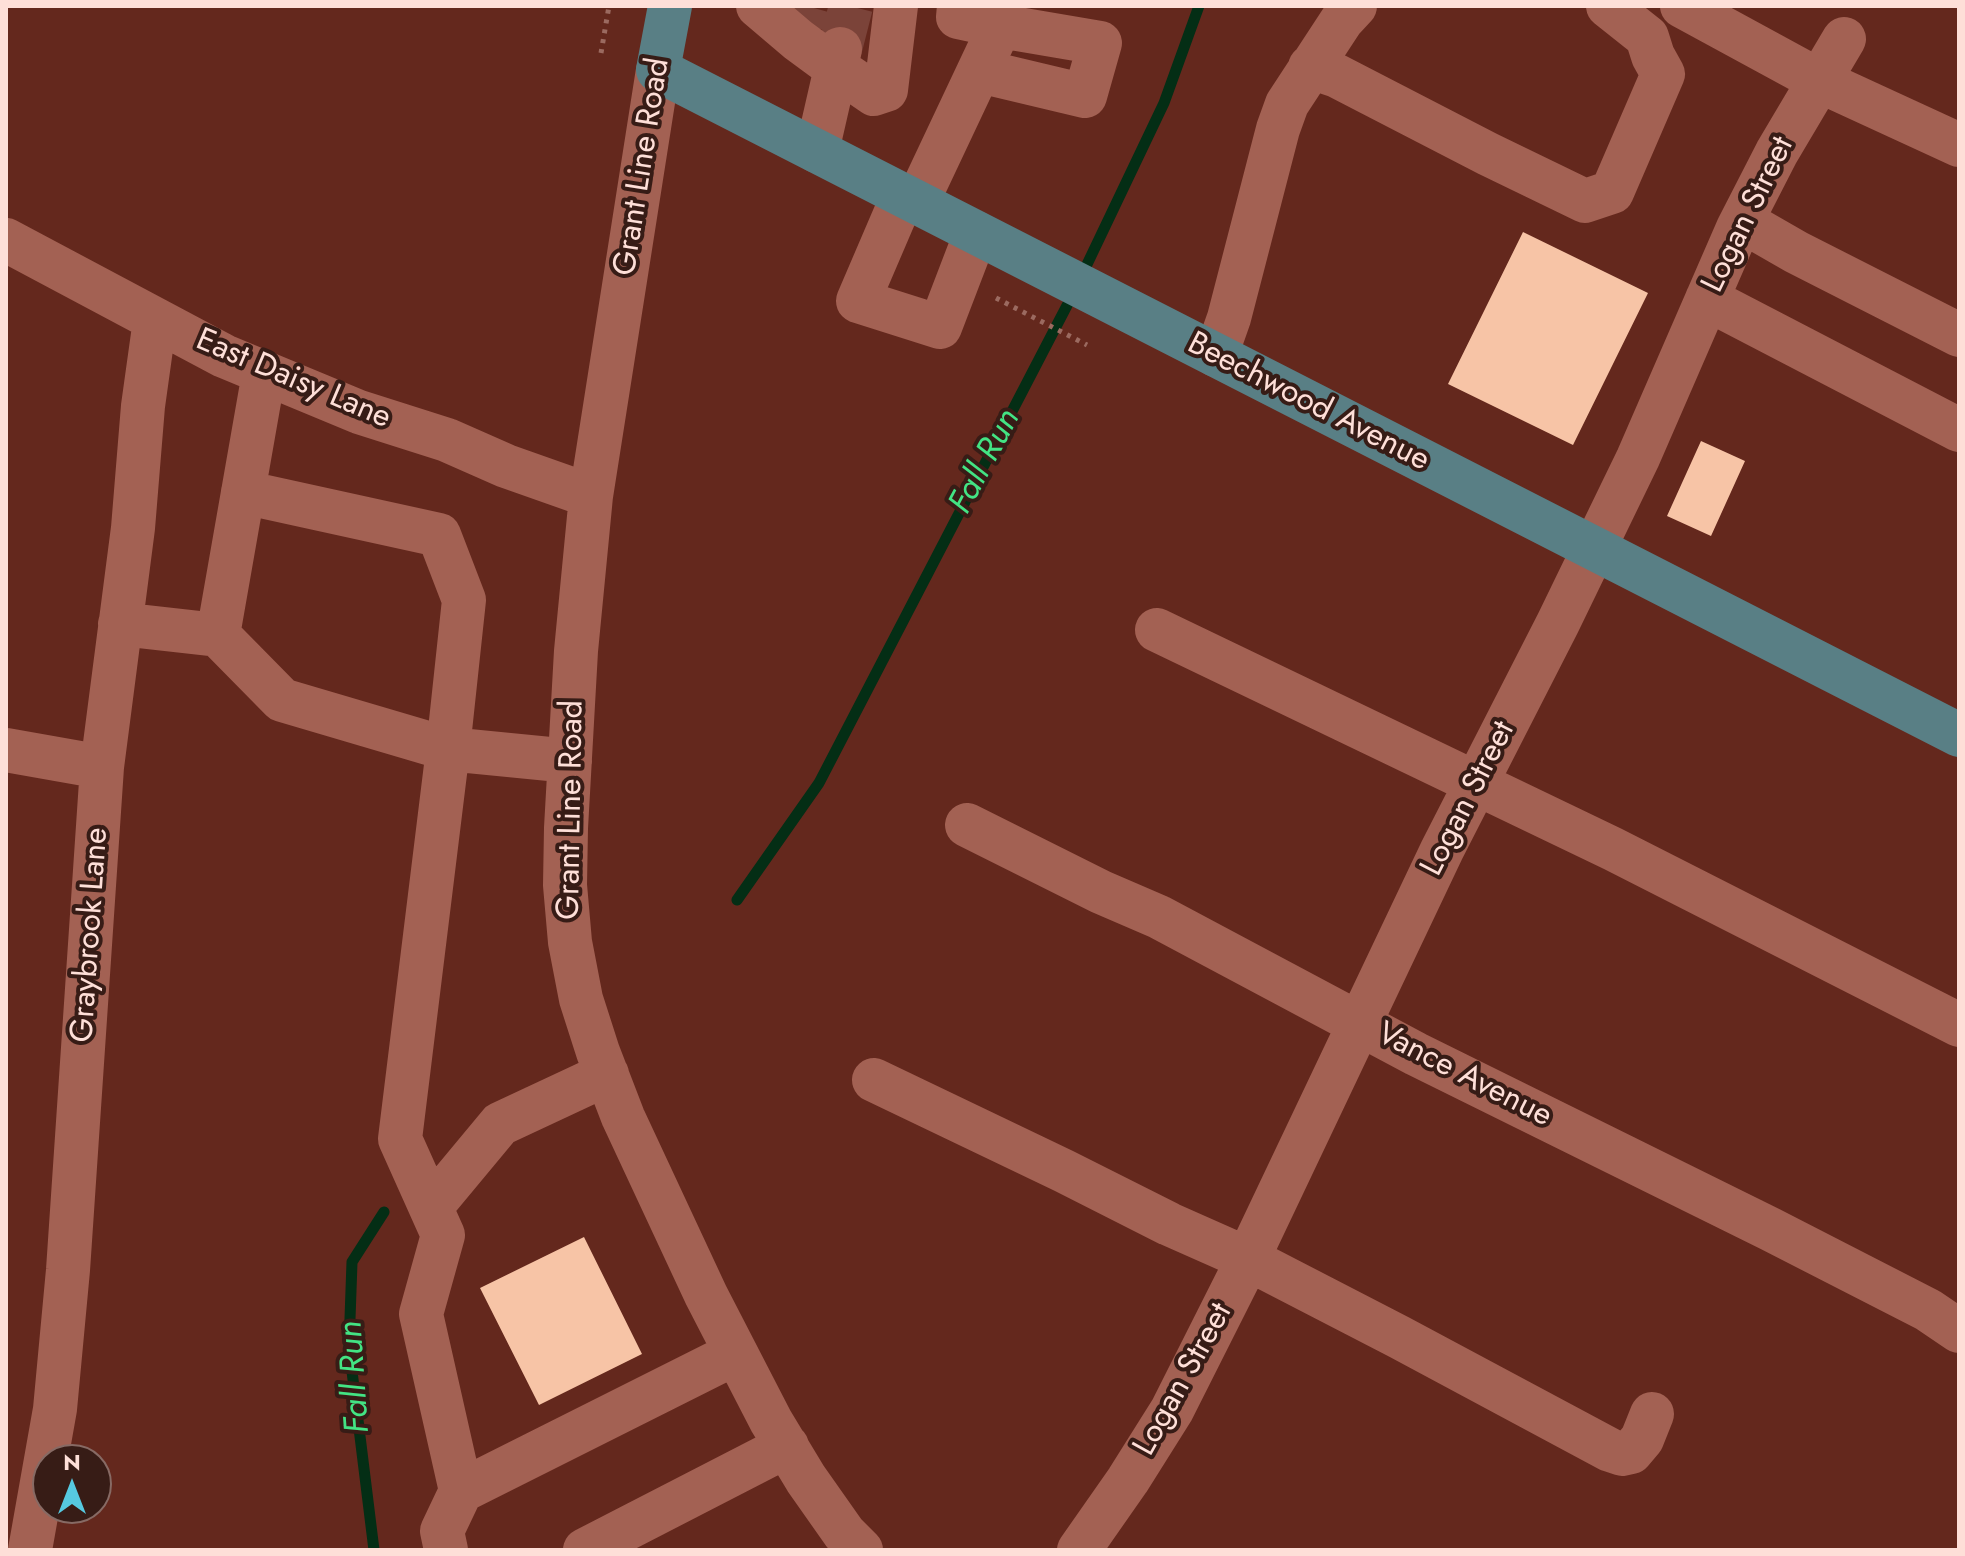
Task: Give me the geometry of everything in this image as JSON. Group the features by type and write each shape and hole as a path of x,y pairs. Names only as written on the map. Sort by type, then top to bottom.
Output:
{"main road":[{"name":"Grant Line Road","path":"658,70 670,6"},
{"name":"Beechwood Avenue","path":"658,70 1959,735"}],"street":[{"path":"758,6 838,58 874,94 886,90 896,6"},
{"path":"959,6 958,17 1100,43 1085,96 980,71"},
{"path":"1216,355 1229,318 1287,104 1342,20 1355,6"},
{"path":"1310,67 1337,76 1585,201 1612,192 1663,74 1647,37 1608,6"},
{"path":"1682,6 1820,81 1959,145"},
{"path":"976,233 940,327 858,301 980,71 1000,26"},
{"name":"Logan Street","path":"1079,1550 1172,1410 1248,1259 1442,850 1638,458 1742,221 1777,152 1844,39"},
{"path":"817,151 838,58"},
{"name":"Grant Line Road","path":"658,70 591,496 576,651 566,828 565,885 570,942 581,999 623,1117 706,1295 806,1479 844,1533 861,1550"},
{"path":"1742,221 1959,335"},
{"name":"East Daisy Lane","path":"6,240 224,356 359,412 447,440 506,466 591,496"},
{"path":"1707,299 1959,430"},
{"name":"Graybrook Lane","path":"30,1550 55,1409 67,1286 102,767 133,528 143,406 155,320"},
{"path":"218,635 264,373"},
{"path":"243,492 439,535 464,600 400,1139 443,1235 421,1314 461,1491"},
{"path":"120,624 218,635 282,700 448,749 570,761"},
{"path":"1157,630 1613,849 1959,1025"},
{"path":"6,750 102,767"},
{"name":"Vance Avenue","path":"967,825 1101,892 1159,917 1416,1054 1928,1310 1959,1331"},
{"path":"431,1207 500,1124 607,1074"},
{"path":"874,1080 1169,1224 1248,1259 1610,1450 1622,1454 1631,1452 1642,1439 1652,1414"},
{"path":"446,1550 442,1531 461,1491 736,1353"},
{"path":"585,1550 787,1446"}],"path":[{"path":"601,53 609,6"},
{"path":"996,298 1087,345"}],"building":[{"path":"1523,232 1648,293 1573,445 1448,384"},
{"path":"1701,441 1745,461 1711,536 1667,516"},
{"path":"584,1237 642,1354 539,1405 480,1288"}],"waterway":[{"name":"Fall Run","path":"1081,277 1164,103 1199,6"},
{"name":"Fall Run","path":"737,900 819,783 1074,292"},
{"name":"Fall Run","path":"374,1550 349,1347 352,1262 384,1212"}],"tunnel":[{"path":"802,24 807,6"},
{"path":"840,49 851,6"}]}
